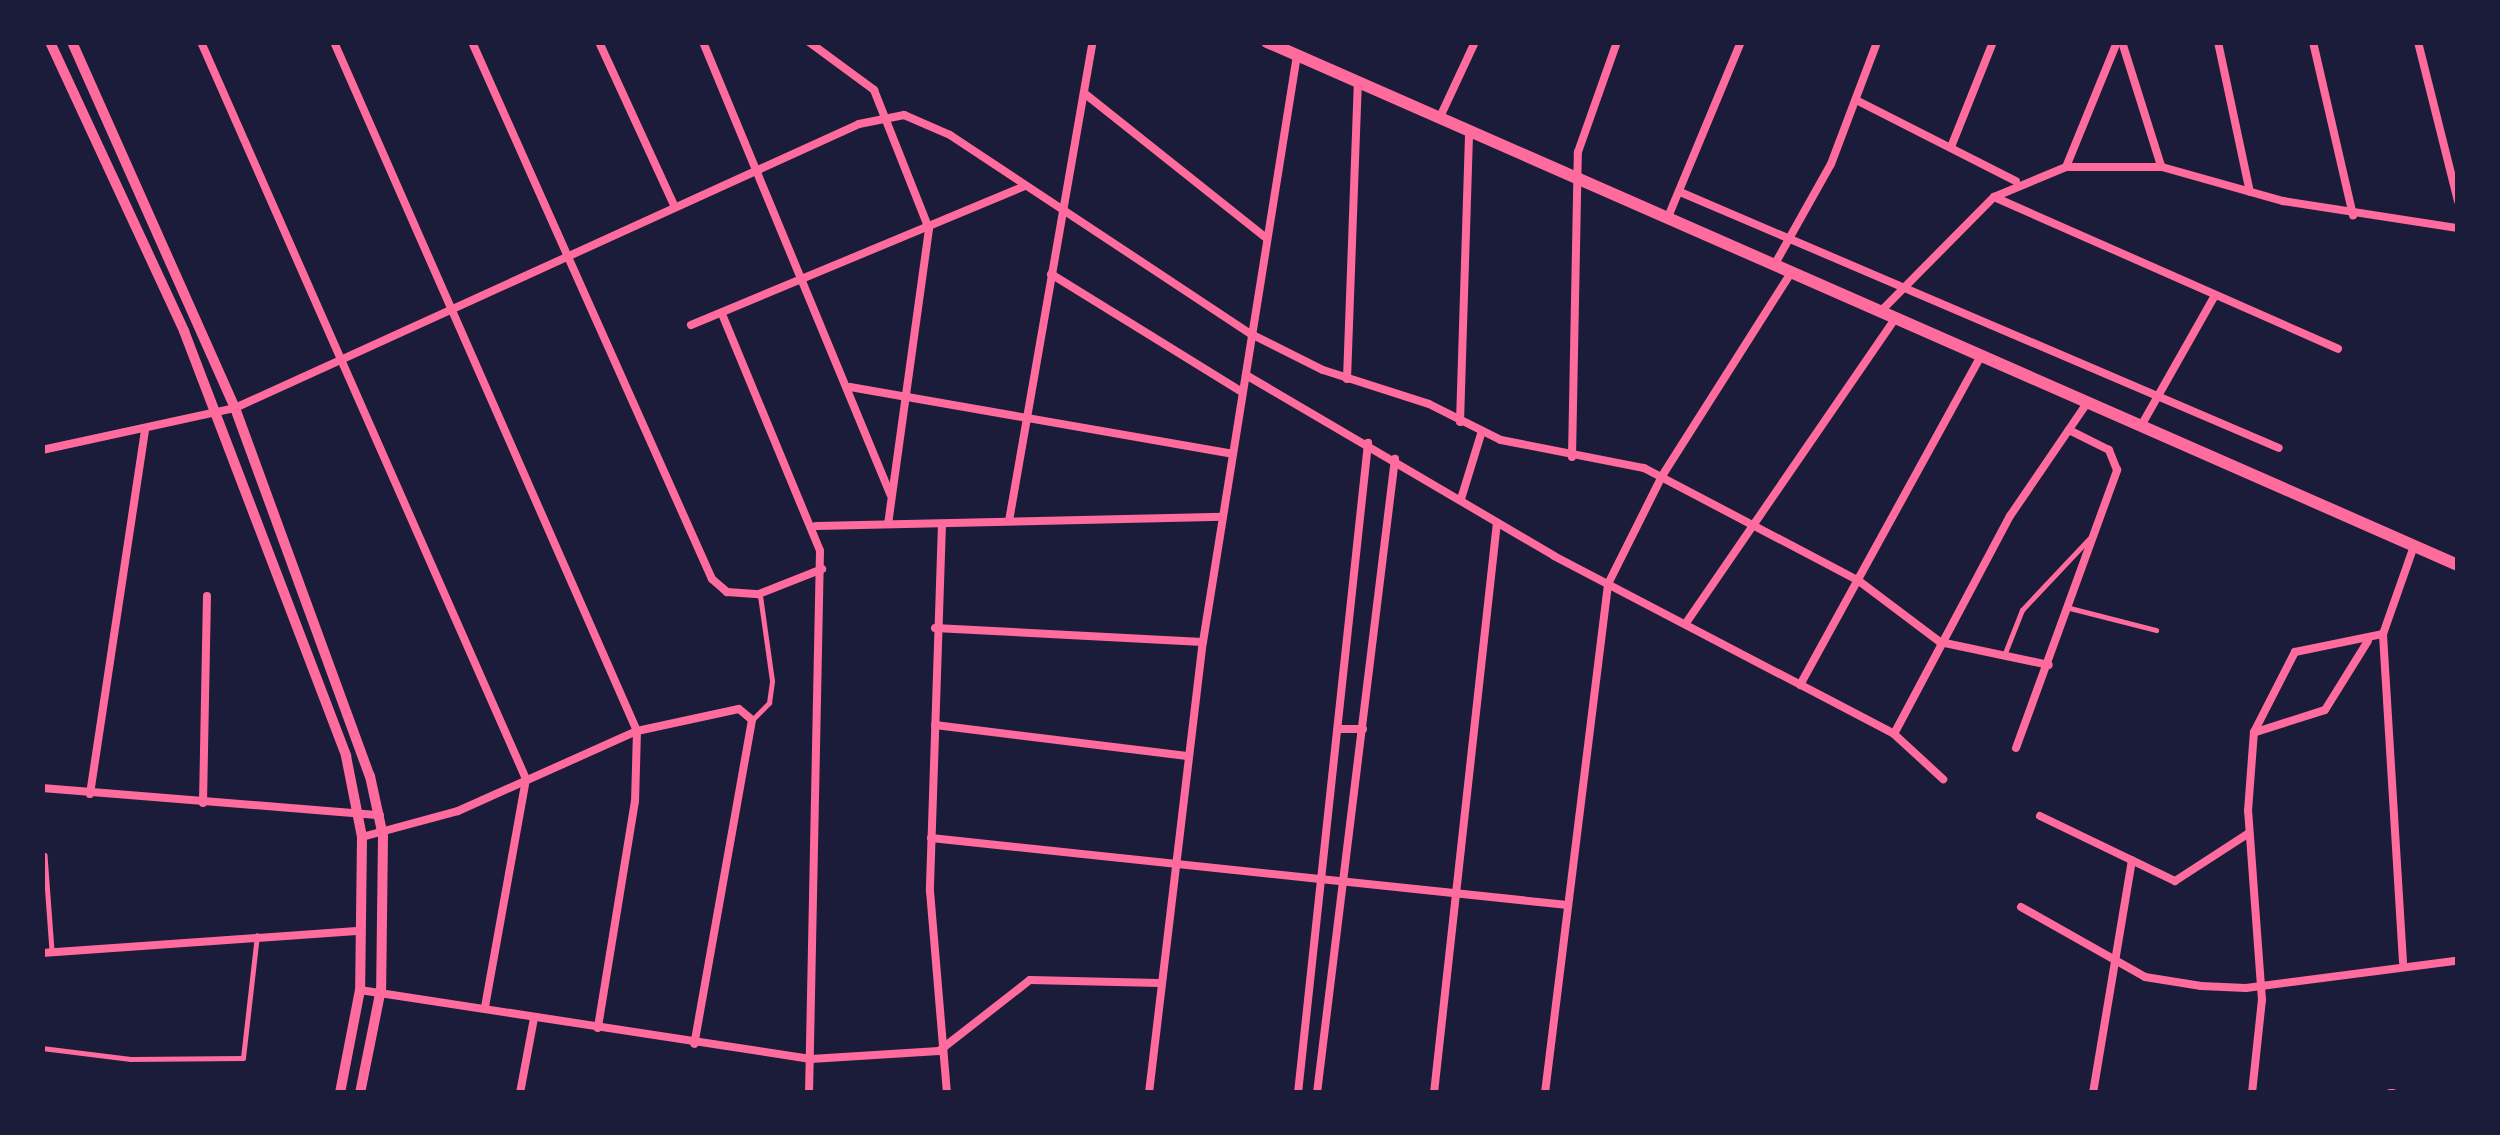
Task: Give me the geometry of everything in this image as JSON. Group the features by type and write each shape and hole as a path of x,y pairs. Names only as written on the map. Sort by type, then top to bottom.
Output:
{"main road":[{"path":"1267,42 1794,269 2458,565"}],"street":[{"path":"50,42 184,331 346,756 362,838 360,990 340,1093"},
{"path":"72,42 235,408 358,732 383,836 381,989 360,1093"},
{"path":"202,42 526,779 485,1007"},
{"path":"334,42 637,731 635,801 598,1028"},
{"path":"472,42 712,579 727,592 759,594 822,569"},
{"path":"599,42 675,207"},
{"path":"703,42 892,497"},
{"path":"809,42 866,80 888,115 929,230 909,401 888,523"},
{"path":"1009,521 1093,42"},
{"path":"1440,117 1475,42"},
{"path":"1572,458 1576,177 1586,114 1617,42"},
{"path":"1668,217 1741,42"},
{"path":"1776,262 1858,101 1877,42"},
{"path":"1951,146 1993,42"},
{"path":"2066,167 2119,42"},
{"path":"2119,42 2162,167"},
{"path":"2218,42 2251,192"},
{"path":"2313,42 2353,214"},
{"path":"2419,42 2458,201"},
{"path":"1149,1093 1203,642 1297,53"},
{"path":"1347,380 1358,81"},
{"path":"1084,93 1266,238"},
{"path":"1858,101 2017,182"},
{"path":"42,450 235,408 754,171 888,115 950,135 1251,334 1347,380 1429,404 1481,434 1662,476 1859,581 1940,642 2049,665"},
{"path":"1460,423 1469,132"},
{"path":"1882,310 1994,197 2017,182 2066,167 2162,167 2353,214 2458,228"},
{"path":"691,325 929,230 1026,185"},
{"path":"1681,192 2279,448"},
{"path":"1994,197 2338,349"},
{"path":"1545,1093 1609,584 1662,476 1794,269"},
{"path":"1051,274 1242,392"},
{"path":"2140,427 2214,297"},
{"path":"722,314 816,526 822,569 809,1093"},
{"path":"1686,623 1898,317"},
{"path":"184,331 196,324"},
{"path":"1800,686 1982,355"},
{"path":"1246,374 1368,441 1497,522 1894,734 1943,779"},
{"path":"850,387 1232,454"},
{"path":"1894,734 1940,642 2087,403"},
{"path":"2016,748 2098,531 2116,461 2069,430"},
{"path":"90,794 145,431"},
{"path":"1461,499 1481,434"},
{"path":"1298,1093 1368,441"},
{"path":"1317,1093 1395,459"},
{"path":"816,526 1223,518"},
{"path":"1433,1093 1459,896 1497,522"},
{"path":"942,524 935,628 932,838 938,1051 947,1093"},
{"path":"2403,962 2383,634 2415,544"},
{"path":"202,803 207,596"},
{"path":"935,628 1203,642"},
{"path":"2252,1093 2261,985 2250,832 2254,732 2295,652 2368,641 2383,634"},
{"path":"2254,732 2325,710 2368,641"},
{"path":"362,838 383,836 637,731 719,707 752,720 694,1044"},
{"path":"935,724 1187,756"},
{"path":"1338,729 1363,729"},
{"path":"42,788 380,815"},
{"path":"2040,816 2180,880 2250,832"},
{"path":"932,838 1567,904"},
{"path":"2093,1093 2132,860"},
{"path":"2021,907 2144,977 2261,985 2403,962 2454,961"},
{"path":"47,952 360,931"},
{"path":"360,990 381,989 534,1018 811,1059 938,1051 1018,984 1160,983"},
{"path":"520,1093 534,1018"}],"lane":[{"path":"2004,655 2031,598 2098,531"},
{"path":"752,720 769,703 772,681 759,594"},
{"path":"2070,608 2156,630"},
{"path":"45,855 47,952"},
{"path":"42,1048 130,1059 243,1058 257,936"}]}
